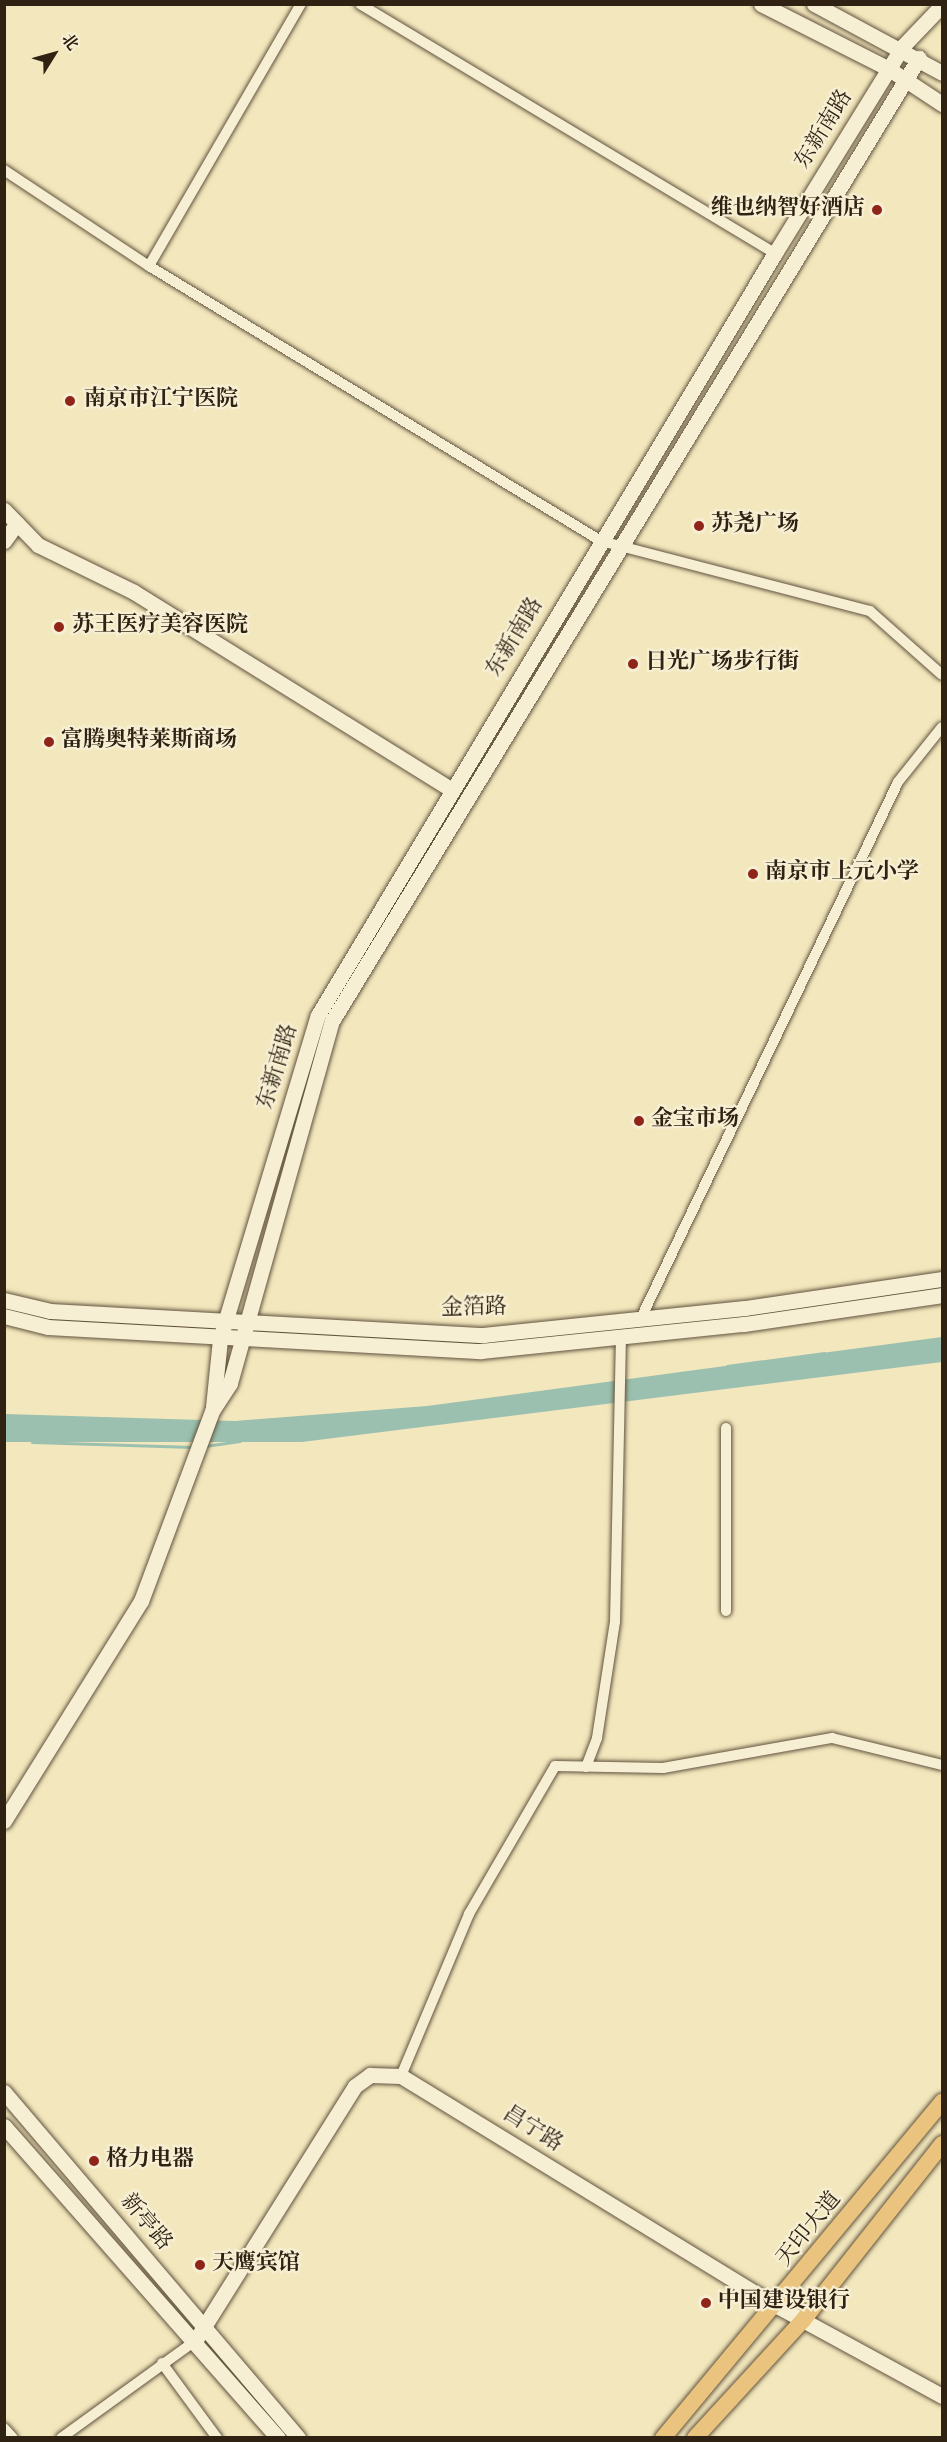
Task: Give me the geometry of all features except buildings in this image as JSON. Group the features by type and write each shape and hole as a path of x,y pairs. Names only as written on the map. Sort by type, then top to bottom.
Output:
{"main road":[{"path":"761,4 889,69 942,104"},
{"path":"814,4 902,47 942,73"},
{"name":"东新南路","path":"212,1411 220,1339 318,1015 601,541 902,47 942,5"},
{"name":"东新南路","path":"212,1411 230,1383 243,1324 332,1021 617,545 919,58"},
{"path":"4,510 38,545 134,592 452,790"},
{"path":"4,541 17,523"},
{"name":"金箔路","path":"4,1300 50,1311 226,1320 243,1324 483,1335 641,1318 942,1279"},
{"name":"金箔路","path":"4,1316 48,1327 220,1339 481,1351 621,1336 942,1295"},
{"path":"4,1821 141,1601 212,1411"},
{"name":"昌宁路","path":"195,2341 355,2086 370,2075 401,2076 777,2306 942,2397"},
{"name":"新亭路","path":"4,2092 298,2438"},
{"name":"天印大道","path":"663,2438 777,2306 942,2102"},
{"name":"新亭路","path":"4,2126 278,2438"},
{"path":"694,2438 804,2319 942,2144"}],"street":[{"path":"149,266 301,4"},
{"path":"360,4 775,254"},
{"path":"4,171 149,266 601,541 870,611 942,675"},
{"path":"641,1318 898,782 942,726"},
{"path":"586,1767 597,1738 615,1622 621,1336"},
{"path":"726,1428 726,1611"},
{"path":"401,2076 469,1914 555,1766 663,1768 832,1738 942,1765"},
{"path":"62,2438 195,2341"},
{"path":"162,2363 217,2438"},
{"path":"4,2428 13,2438"}],"shaded area":[{"path":"942,1337 942,1362 302,1442 5,1442 5,1414 235,1421 427,1406"}],"waterway":[{"path":"727,1366 824,1353"},
{"path":"205,1446 240,1441"},
{"path":"32,1442 193,1447"}],"place":[{"name":"维也纳智好酒店","path":"877,210"},
{"name":"南京市江宁医院","path":"70,401"},
{"name":"苏尧广场","path":"699,526"},
{"name":"苏王医疗美容医院","path":"59,627"},
{"name":"日光广场步行街","path":"633,664"},
{"name":"富腾奥特莱斯商场","path":"49,742"},
{"name":"南京市上元小学","path":"753,874"},
{"name":"金宝市场","path":"639,1121"},
{"name":"格力电器","path":"94,2161"},
{"name":"天鹰宾馆","path":"200,2265"},
{"name":"中国建设银行","path":"706,2303"}]}
